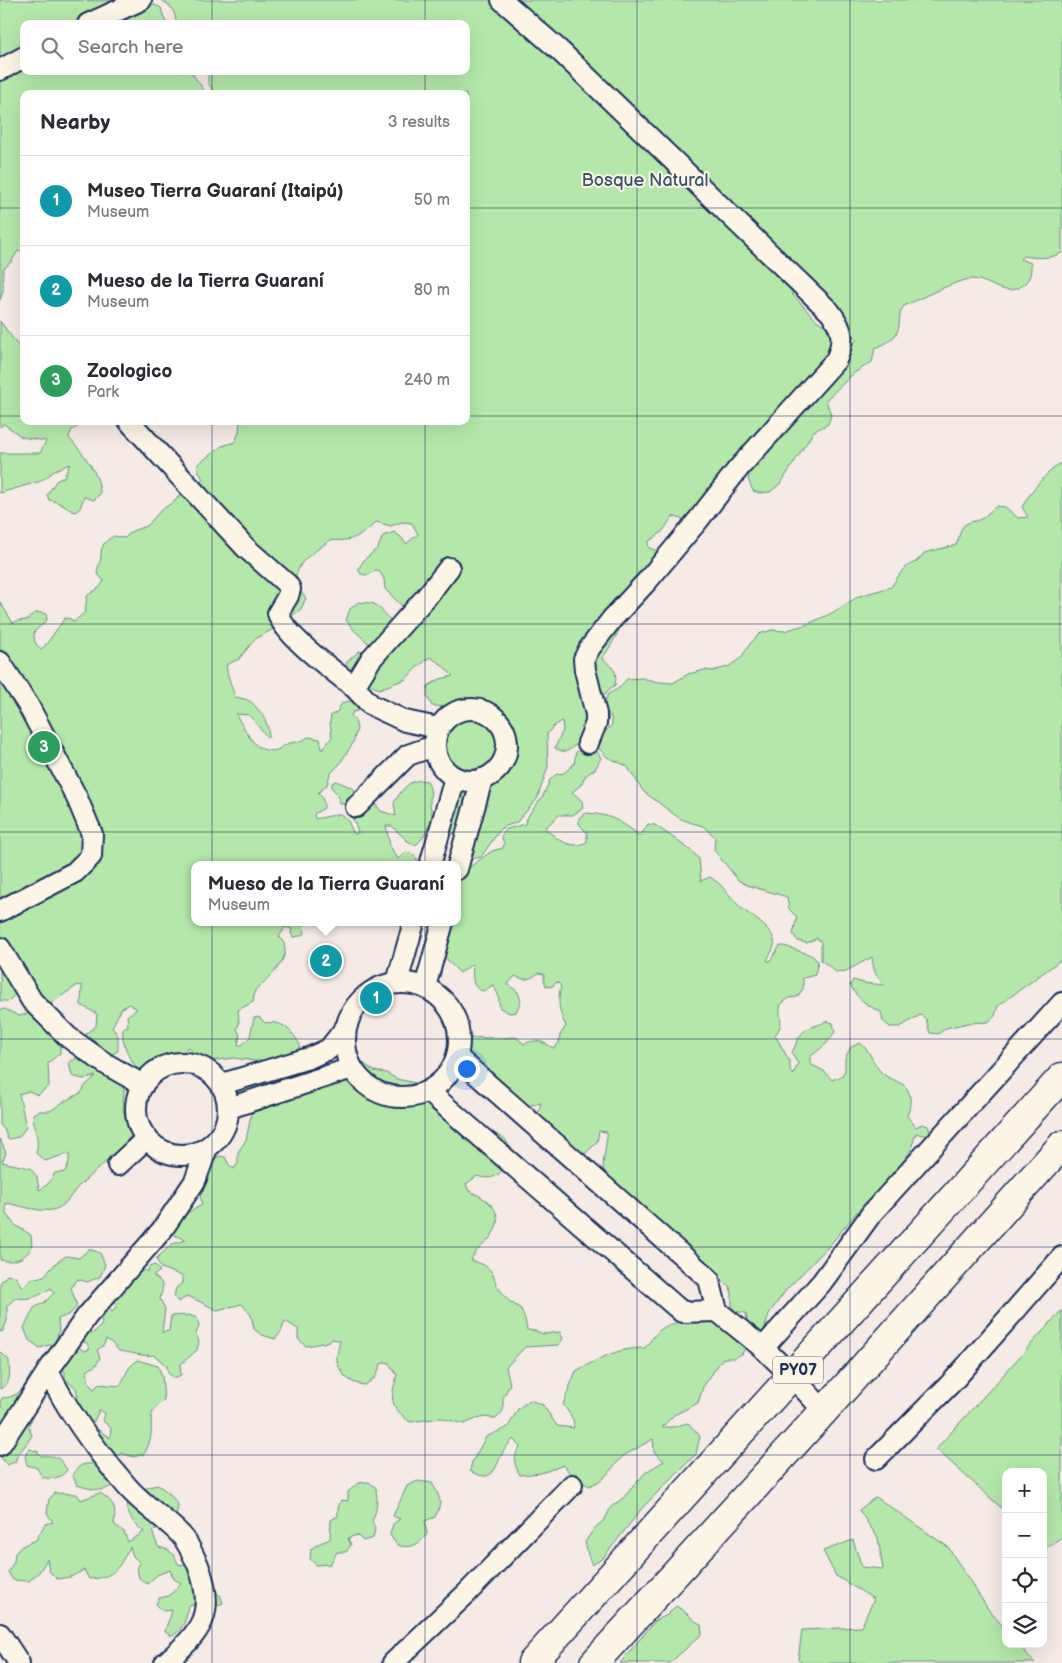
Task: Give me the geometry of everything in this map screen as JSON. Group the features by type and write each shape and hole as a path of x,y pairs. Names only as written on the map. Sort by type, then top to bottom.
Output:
{"highway":[{"name":"PY07","path":"532,1663 1062,1077"},
{"name":"PY07","path":"594,1663 824,1411 1062,1145"}],"lane":[{"path":"97,20 141,0"},
{"path":"502,0 559,50 830,312 838,322 842,338 841,348 836,360 738,469 699,519 588,649 584,659 585,670 596,714 596,723 588,743"},
{"path":"0,70 20,58"},
{"path":"133,425 246,548 287,584 290,590 278,613 285,629 354,687 371,705 405,721 438,728"},
{"path":"354,687 370,659 427,596 449,568"},
{"path":"0,662 28,705 78,798 92,834 91,856 75,872 0,911"},
{"path":"466,709 478,709 489,713 498,721 504,731 507,742 506,754 501,765 493,774 482,779 468,781 455,778 441,766 435,750 438,728 445,719 455,712 466,709"},
{"path":"356,807 408,756 425,749 435,750"},
{"path":"431,861 455,778"},
{"path":"459,861 482,779"},
{"path":"397,982 413,926"},
{"path":"425,987 442,926"},
{"path":"0,948 32,1001 68,1037 106,1064 142,1085"},
{"path":"397,982 425,987 439,996 450,1008 457,1024 460,1040 457,1056 451,1070 441,1082 428,1091 412,1096 394,1097 378,1092 363,1082 352,1068 345,1048 346,1027 352,1010 364,996 380,986 397,982"},
{"path":"762,1348 822,1282 872,1213 1062,1003"},
{"path":"222,1084 309,1058 329,1049 346,1027"},
{"path":"457,1056 709,1279 716,1311 762,1348 792,1376 824,1411"},
{"path":"182,1062 197,1065 211,1072 222,1084 229,1108 227,1122 221,1135 206,1148 184,1155 170,1154 157,1148 147,1138 140,1126 136,1112 137,1098 142,1085 153,1073 166,1065 182,1062"},
{"path":"229,1108 352,1068"},
{"path":"428,1091 682,1312 716,1311"},
{"path":"118,1165 147,1138"},
{"path":"0,1445 48,1371 87,1316 162,1230 195,1181 206,1148"},
{"path":"876,1459 954,1380 1062,1257"},
{"path":"48,1371 85,1434 126,1486 182,1536 191,1548 204,1583 206,1612 200,1628 189,1643 165,1663"},
{"path":"393,1663 466,1594 572,1485"},
{"path":"0,1634 19,1663"}],"green space":[{"path":"0,0 147,1 161,8 165,20 20,20 20,75 193,75 204,90 20,90 20,251 3,269 3,291 0,300"},
{"name":"Bosque Natural","path":"160,0 1062,0 1062,253 1043,257 1023,256 1020,259 1031,263 1030,275 1024,284 1016,289 1002,289 973,279 965,280 942,288 904,306 900,313 898,330 894,337 875,348 872,362 854,373 826,400 831,415 828,424 814,431 781,483 770,492 760,493 753,491 748,479 756,452 837,365 857,339 808,306 792,284 792,294 815,319 833,331 842,341 807,382 758,429 736,460 725,469 692,523 673,516 662,532 648,542 649,548 658,551 664,560 658,579 652,592 627,618 602,658 612,667 616,676 615,685 604,694 600,707 609,716 608,722 602,731 594,737 566,751 555,748 563,730 562,721 554,726 547,734 548,767 537,799 517,822 501,828 481,857 464,858 464,824 451,834 445,826 459,779 445,770 431,742 430,734 439,724 455,721 464,716 452,707 432,706 427,696 428,686 440,679 453,676 441,664 430,657 406,679 379,689 353,678 346,663 359,651 371,654 377,651 346,620 350,609 358,602 372,603 393,621 400,616 402,606 385,589 384,579 380,572 376,570 367,575 361,574 358,569 365,559 378,548 383,536 394,532 406,544 418,534 412,523 402,522 391,526 376,522 360,535 344,540 330,540 309,555 300,566 295,581 295,591 301,592 306,598 301,609 277,627 255,639 239,659 226,665 235,697 249,701 258,709 268,728 268,738 249,715 236,714 250,737 260,748 271,751 277,750 308,737 320,739 322,750 332,737 331,715 337,712 342,703 354,702 359,707 351,716 355,720 357,729 353,743 339,765 330,774 327,785 318,793 323,800 324,808 314,814 315,819 340,814 347,819 354,834 358,833 348,806 340,803 338,795 332,788 332,783 336,781 353,788 356,793 370,798 381,811 396,816 394,803 403,789 415,781 427,781 430,789 432,815 428,828 421,840 415,845 406,840 392,826 386,826 390,846 398,859 406,852 411,853 417,861 191,861 191,926 303,926 305,933 293,937 292,929 285,927 279,937 284,944 283,958 273,973 255,990 253,1002 238,1010 239,1023 237,1029 240,1035 238,1045 242,1045 250,1037 254,1018 259,1017 265,1023 277,1023 286,1028 294,1035 300,1045 299,1049 295,1054 270,1058 261,1062 234,1058 201,1062 188,1046 179,1059 161,1062 147,1069 137,1069 124,1045 123,1039 123,1028 128,1026 127,1016 137,1009 129,1004 121,1009 112,1027 118,1036 118,1051 108,1057 85,1039 87,1033 96,1026 97,1014 81,1005 82,985 76,986 53,1002 41,1002 32,990 30,978 24,975 17,993 8,1001 0,1001 0,602 13,623 27,620 35,613 46,614 47,620 34,632 34,639 41,649 65,618 71,619 74,622 85,612 87,596 100,587 104,581 97,573 105,542 114,536 125,538 132,531 147,526 161,510 175,501 183,491 197,486 203,479 198,470 198,464 222,446 235,442 240,425 470,425 470,90 213,90 208,82 208,75 470,75 470,20 176,20 172,9"},
{"path":"0,321 20,348 20,425 80,425 71,431 69,438 85,456 94,471 100,494 94,500 84,497 80,508 75,512 49,500 47,495 56,481 64,477 70,464 57,469 41,481 0,493 0,453 40,453 46,441 22,437 4,424 0,427"},
{"path":"1062,462 1062,959 998,1006 995,1016 988,1022 968,1023 946,1028 938,1034 930,1033 926,1019 920,1015 900,1027 890,1027 883,1021 881,1012 863,1001 850,985 853,980 884,985 875,972 872,957 846,971 836,972 821,960 821,942 817,938 807,943 798,941 793,934 797,917 789,909 787,897 747,885 738,880 714,850 715,837 703,826 679,818 643,791 627,766 607,757 594,743 612,725 611,716 603,708 608,694 618,689 627,679 642,678 673,683 688,674 728,667 741,658 759,634 772,630 784,631 808,624 832,613 859,596 891,587 904,568 917,561 924,553 956,545 962,527 970,522 981,519 997,506 1005,507 1018,518 1028,517 1022,507 1034,488"},
{"path":"586,746 595,748 601,758 595,769 585,776 581,785 572,792 582,801 583,808 573,815 559,815 545,828 564,842 575,845 581,844 587,842 587,833 579,824 579,818 585,813 601,815 621,822 640,836 648,824 655,825 693,852 699,859 701,881 710,877 722,886 738,905 772,935 774,946 767,961 770,961 780,946 784,946 811,955 818,961 815,975 803,978 803,989 797,997 789,998 781,1004 781,1023 775,1035 790,1062 790,1071 793,1075 798,1064 792,1053 801,1035 807,1029 826,1021 833,1023 835,1032 826,1044 810,1057 810,1064 824,1071 832,1080 842,1076 845,1070 845,1058 851,1047 860,1043 883,1074 906,1087 910,1103 907,1116 916,1127 922,1124 928,1126 930,1131 926,1136 916,1133 910,1152 884,1186 856,1213 830,1245 786,1290 769,1314 764,1330 757,1337 745,1330 746,1313 735,1311 732,1306 730,1287 719,1278 709,1264 671,1235 620,1188 614,1180 604,1176 603,1165 607,1132 599,1131 597,1142 584,1155 536,1120 541,1103 527,1106 463,1051 465,1043 469,1038 516,1037 524,1044 536,1041 554,1048 559,1043 560,1035 566,1026 559,1006 561,986 557,982 551,987 546,986 544,974 538,973 527,979 515,976 508,984 518,992 521,1001 516,1012 510,1013 500,1008 498,994 493,985 483,991 476,987 473,980 472,964 460,973 432,941 435,926 461,926 461,877 467,869 492,851 503,848 504,843 501,836 507,829 525,824 528,816 543,796 550,780 557,774 564,773 574,764 576,752"},
{"path":"5,1009 19,1016 38,1011 60,1039 60,1053 48,1063 49,1086 38,1095 29,1091 19,1094 26,1127 19,1137 8,1139 0,1125 0,1010"},
{"path":"79,1057 90,1060 94,1069 105,1070 120,1079 124,1090 123,1110 131,1135 120,1149 81,1184 60,1207 51,1210 31,1209 6,1203 6,1214 15,1225 31,1235 32,1247 26,1255 19,1259 10,1261 0,1260 0,1139 6,1153 2,1162 30,1168 37,1177 39,1190 47,1185 55,1173 65,1172 69,1162 69,1153 45,1161 36,1153 37,1139 33,1114 40,1111 50,1111 81,1093 86,1085 96,1076 83,1079 72,1076 69,1062"},
{"path":"359,1060 374,1071 386,1073 397,1079 424,1085 482,1135 492,1132 505,1139 512,1152 507,1164 500,1173 490,1178 477,1176 466,1184 469,1191 490,1204 497,1216 495,1231 471,1260 484,1265 492,1272 497,1286 509,1301 521,1309 527,1330 543,1334 560,1332 563,1339 558,1345 525,1347 506,1367 510,1384 503,1398 503,1411 496,1419 486,1417 464,1424 441,1418 410,1422 398,1411 393,1402 392,1396 397,1375 388,1362 381,1364 375,1378 365,1385 355,1383 344,1375 337,1361 340,1341 334,1339 306,1346 298,1339 298,1329 285,1321 281,1332 275,1339 262,1335 254,1329 251,1315 242,1304 217,1310 188,1296 178,1302 174,1297 176,1288 182,1283 182,1276 161,1268 156,1259 172,1244 186,1240 170,1233 178,1218 202,1205 199,1188 209,1176 208,1167 218,1156 225,1157 229,1165 234,1169 238,1163 238,1152 246,1140 252,1111 346,1061"},
{"path":"89,1249 100,1253 105,1265 100,1277 87,1282 78,1279 71,1288 77,1306 70,1314 58,1319 59,1330 55,1343 40,1348 29,1340 24,1328 34,1308 45,1302 54,1293 51,1288 34,1297 25,1299 15,1298 7,1306 7,1321 3,1331 0,1332 0,1283 7,1275 16,1277 22,1287 31,1279 44,1276 56,1263 66,1256 79,1258"},
{"path":"155,1265 160,1271 153,1276 161,1283 160,1299 165,1309 162,1332 169,1331 171,1316 189,1315 197,1318 199,1326 196,1334 199,1342 197,1350 180,1365 181,1375 174,1378 168,1373 167,1366 154,1355 119,1351 106,1339 104,1345 97,1350 100,1358 96,1365 87,1371 89,1383 94,1389 99,1384 120,1386 129,1368 137,1360 158,1366 162,1376 164,1400 152,1415 151,1436 144,1454 134,1457 121,1453 114,1461 118,1482 103,1490 77,1485 73,1476 76,1470 82,1465 92,1464 96,1454 90,1432 96,1428 110,1438 111,1428 103,1421 105,1413 99,1410 94,1421 88,1427 78,1417 83,1412 81,1407 72,1410 71,1396 78,1397 76,1388 65,1379 65,1372 58,1364 68,1340 84,1351 90,1349 87,1343 76,1339 85,1326 92,1334 101,1326 102,1320 96,1316 107,1306 112,1312 117,1305 111,1295 138,1270 148,1271 149,1267"},
{"path":"1062,1310 1062,1537 1047,1547 1047,1468 1002,1468 1002,1508 936,1449"},
{"path":"684,1321 716,1322 747,1342 742,1354 734,1358 723,1358 703,1387 698,1403 674,1415 662,1427 673,1427 688,1423 700,1436 696,1454 643,1507 603,1558 592,1565 585,1542 594,1529 605,1519 611,1507 623,1498 646,1472 664,1461 654,1452 653,1439 623,1456 602,1480 589,1486 571,1475 564,1465 541,1473 520,1475 515,1461 520,1447 513,1439 503,1452 492,1473 484,1476 470,1471 472,1462 486,1437 508,1427 518,1409 530,1400 543,1405 557,1426 574,1428 573,1419 563,1404 576,1371 617,1352 645,1348 661,1329 670,1324"},
{"path":"0,1352 9,1360 10,1373 9,1380 0,1389"},
{"path":"41,1371 47,1384 48,1395 33,1402 32,1419 28,1426 32,1435 18,1454 15,1462 7,1465 0,1456 0,1409 2,1407 0,1402 2,1398 17,1394 26,1384 31,1374"},
{"path":"29,1449 37,1451 41,1456 57,1458 67,1470 56,1478 42,1477 37,1468 27,1465 25,1456"},
{"path":"418,1481 432,1483 439,1496 439,1507 435,1517 425,1521 427,1534 421,1541 410,1546 397,1545 390,1535 393,1524 400,1519 393,1516 407,1486"},
{"path":"369,1482 376,1488 377,1501 372,1521 375,1529 373,1538 363,1541 357,1535 348,1538 351,1545 346,1552 337,1552 330,1564 316,1565 310,1559 311,1549 330,1539 331,1520 338,1516 341,1500 348,1501 348,1492 358,1483"},
{"path":"158,1485 170,1494 178,1505 173,1520 167,1525 152,1531 158,1547 171,1552 178,1564 192,1566 211,1591 220,1595 223,1603 213,1607 189,1605 186,1619 176,1634 172,1636 165,1632 172,1610 163,1611 156,1604 159,1598 169,1596 181,1583 174,1579 170,1570 157,1575 147,1584 139,1578 137,1568 140,1563 133,1556 130,1547 119,1566 105,1577 89,1579 84,1570 70,1577 57,1579 49,1571 47,1559 40,1571 29,1581 13,1580 8,1572 14,1562 15,1553 22,1546 36,1540 45,1524 53,1522 47,1513 49,1499 55,1493 77,1494 81,1500 100,1493 111,1502 115,1513 114,1524 124,1532 128,1542 144,1532 135,1524 130,1516 127,1509 128,1502 138,1492"},
{"path":"876,1497 948,1547 988,1609 1002,1625 1002,1648 1022,1648 1035,1663 803,1663 798,1660 802,1630 861,1627 874,1599 836,1576 823,1551 853,1540 862,1567 883,1569 878,1538 859,1510"},
{"path":"676,1606 701,1625 702,1634 670,1663 620,1663 655,1621 667,1615"}],"place":[{"name":"Zoologico","path":"44,747"},
{"name":"Mueso de la Tierra Guaraní","path":"326,961"},
{"name":"Museo Tierra Guaraní (Itaipú)","path":"376,998"}]}
